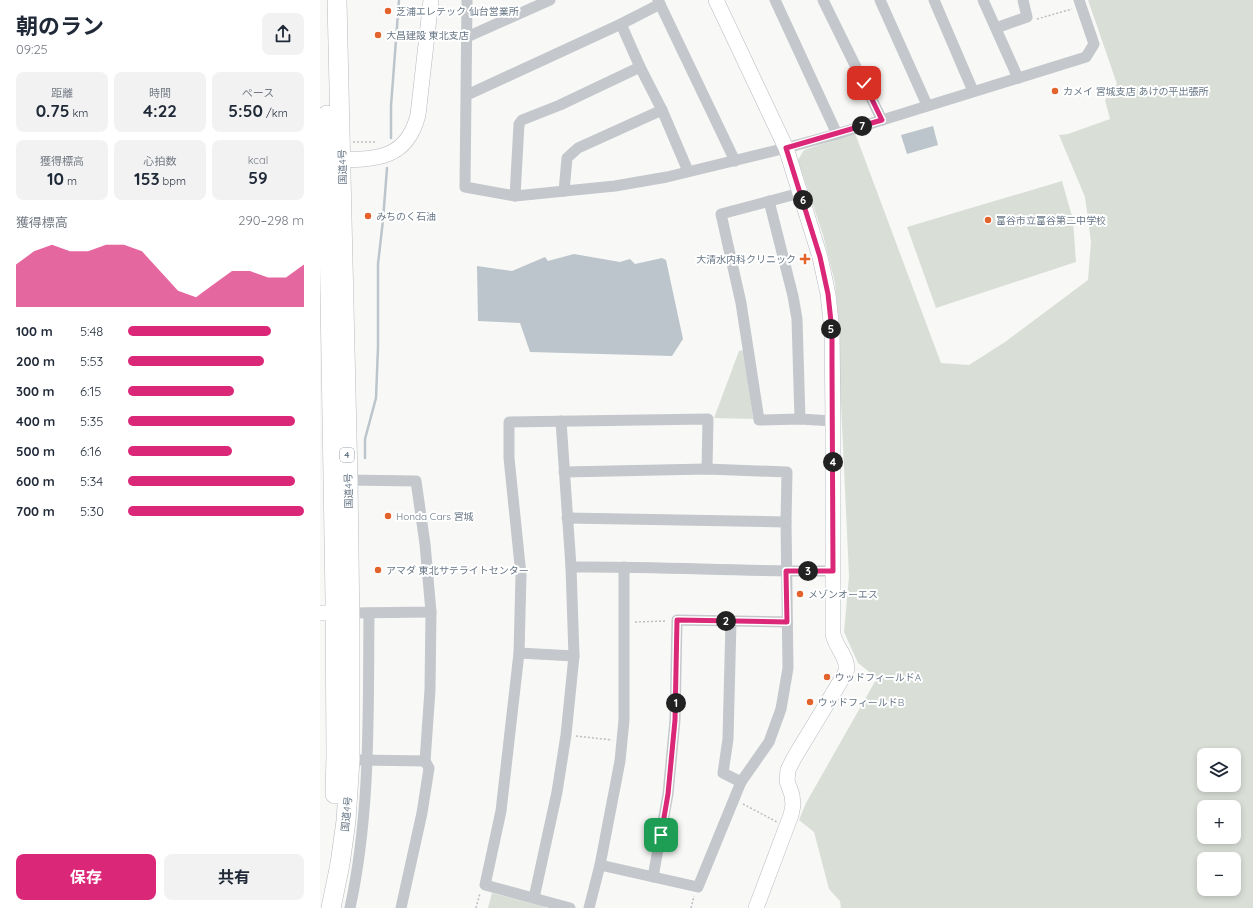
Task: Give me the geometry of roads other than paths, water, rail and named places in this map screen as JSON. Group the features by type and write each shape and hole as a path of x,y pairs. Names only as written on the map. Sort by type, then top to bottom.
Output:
{"highway":[{"name":"国道4号","path":"325,0 335,160 348,480 335,613 359,760 346,814 340,864 331,908"},
{"name":"国道4号","path":"320,901 329,859 336,780 335,160 337,0"}],"street":[{"path":"335,160 384,156 398,149 415,129 432,0"},
{"path":"467,0 465,186 515,196 630,183 667,177 735,161 837,134 1086,57 1094,44 1080,3"},
{"path":"467,37 550,0"},
{"path":"716,0 786,148 820,257 828,294 832,331 833,634 834,640 846,662 847,668 788,770 787,781 792,795 793,805 791,815 756,908"},
{"path":"775,0 837,134"},
{"path":"824,0 882,120"},
{"path":"880,0 927,105"},
{"path":"934,0 973,91"},
{"path":"983,0 1018,78"},
{"path":"996,28 1028,17 1022,0"},
{"path":"467,95 621,24 659,2 735,161"},
{"path":"621,24 662,110 688,171"},
{"path":"515,196 519,124 522,120 560,105 640,66"},
{"path":"564,191 567,158 578,148 662,110"},
{"path":"800,193 721,214 742,303 759,420 800,419 833,421"},
{"path":"769,201 793,296 797,320 800,419"},
{"path":"570,908 484,885 501,811 519,653 521,575 509,458 509,422 708,419 707,469"},
{"path":"534,898 558,792 566,735 574,656 571,567 561,421"},
{"path":"564,472 707,469 787,472 786,571 788,668 781,708 769,742 741,782 698,887 600,864"},
{"path":"348,480 416,480 425,544 431,612 430,690 425,761 429,768 422,813 401,908"},
{"path":"567,518 786,522"},
{"path":"571,567 624,566 833,571"},
{"path":"589,908 600,864 620,761 624,698 624,566"},
{"path":"335,613 431,612"},
{"path":"350,908 358,874 363,831 359,760 369,613"},
{"path":"653,877 668,794 675,720 677,620 787,622"},
{"path":"731,622 728,739 723,773 741,782"},
{"path":"519,653 574,656"},
{"path":"359,760 425,761"}],"waterway":[{"path":"391,138 391,106 399,0"},
{"path":"365,458 365,439 376,398 378,347 378,264 387,168"}],"place":[{"name":"芝浦エレテック 仙台営業所","path":"388,11"},
{"name":"大昌建設 東北支店","path":"378,35"},
{"name":"カメイ 宮城支店 あけの平出張所","path":"1055,91"},
{"name":"みちのく石油","path":"368,216"},
{"name":"富谷市立富谷第二中学校","path":"988,220"},
{"name":"大清水内科クリニック","path":"805,259"},
{"name":"Honda Cars 宮城","path":"388,516"},
{"name":"アマダ 東北サテライトセンター","path":"378,570"},
{"name":"メゾンオーエス","path":"800,594"},
{"name":"ウッドフィールドA","path":"827,677"},
{"name":"ウッドフィールドB","path":"810,702"}]}
